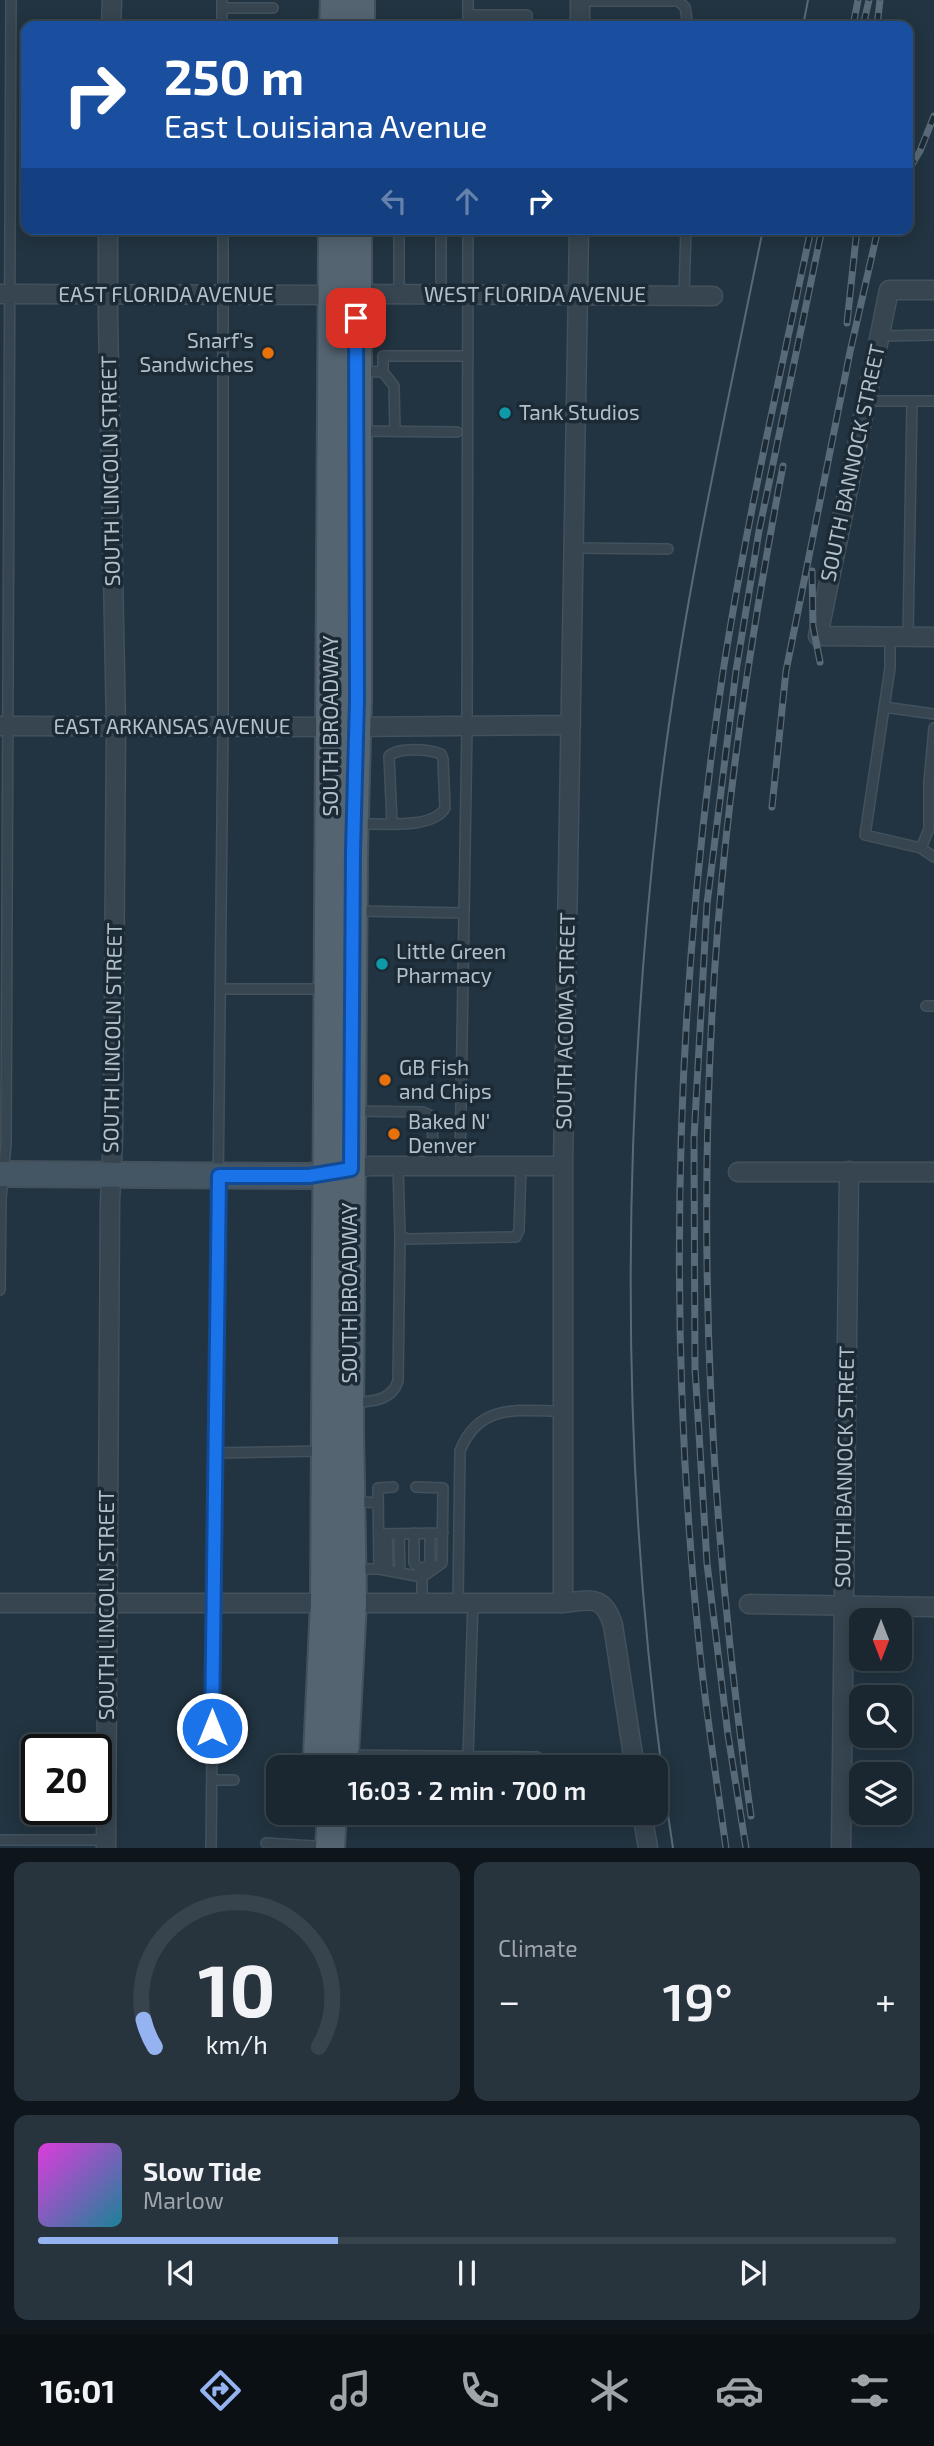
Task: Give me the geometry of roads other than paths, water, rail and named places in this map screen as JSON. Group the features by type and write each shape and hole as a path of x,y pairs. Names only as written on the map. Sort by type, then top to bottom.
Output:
{"main road":[{"path":"334,21 335,0"},
{"path":"360,0 360,21"},
{"name":"SOUTH BROADWAY","path":"334,235 344,294 370,372 356,431 344,727 328,989 349,1403 373,1569 338,1603"},
{"name":"SOUTH BROADWAY","path":"335,1755 338,1603 325,1451 339,1172 351,1111 354,824 344,727 344,294 356,235"}],"street":[{"path":"111,21 112,0"},
{"path":"580,1 580,21"},
{"name":"SOUTH LINCOLN STREET","path":"106,1844 116,726 108,235"},
{"name":"SOUTH ACOMA STREET","path":"563,1603 563,1166 579,235"},
{"name":"SOUTH BANNOCK STREET","path":"899,637 818,636 889,290 934,290"},
{"name":"EAST FLORIDA AVENUE","path":"4,294 344,294"},
{"name":"WEST FLORIDA AVENUE","path":"344,294 713,296"},
{"path":"899,637 934,637"},
{"name":"EAST ARKANSAS AVENUE","path":"4,726 571,725"},
{"path":"2,1174 309,1176 370,1166 563,1166"},
{"name":"SOUTH BANNOCK STREET","path":"841,1847 849,1171"},
{"path":"738,1172 934,1172"},
{"path":"0,1603 563,1603 595,1600 606,1606 610,1614 633,1755"},
{"path":"749,1604 934,1607"},
{"path":"644,1825 648,1847"}],"lane":[{"path":"0,1290 2,1174 6,1144 4,294 11,0"},
{"path":"468,0 468,21"},
{"path":"580,1 678,1 685,7 687,21"},
{"path":"222,4 273,8"},
{"path":"468,15 527,15 527,21"},
{"path":"211,1847 223,727 223,235"},
{"path":"399,235 399,294"},
{"path":"441,235 441,294"},
{"path":"460,1166 467,726 468,235"},
{"path":"684,296 686,235"},
{"path":"879,336 934,335"},
{"path":"395,431 394,386 370,372 383,356 468,356"},
{"path":"866,401 934,401"},
{"path":"912,401 899,637 890,668 865,835 920,848 934,857"},
{"path":"356,431 457,432"},
{"path":"574,548 668,549"},
{"path":"884,707 934,714"},
{"path":"920,848 929,829 929,782 934,728"},
{"path":"354,824 392,823 423,822 441,815 445,808 441,754 434,751 396,751 390,756 392,823"},
{"path":"352,911 464,913"},
{"path":"220,989 328,989"},
{"path":"351,1111 423,1112 430,1115 434,1166"},
{"path":"349,1403 386,1398 393,1393 398,1381 398,1166"},
{"path":"400,1236 408,1239 516,1237 519,1230 521,1166"},
{"path":"468,1755 460,1451 478,1422 487,1416 504,1411 563,1411"},
{"path":"215,1453 325,1451"},
{"path":"393,1487 378,1488 364,1502 383,1534 373,1569 422,1573 442,1563 443,1488 416,1487"},
{"path":"414,1533 414,1563 422,1573"},
{"path":"422,1603 422,1573 430,1563 430,1533"},
{"path":"383,1534 443,1533"},
{"path":"399,1534 400,1573"},
{"path":"212,1780 234,1780"},
{"path":"266,1843 324,1825"},
{"path":"0,1840 106,1844"}],"tram line":[{"path":"804,21 808,0"},
{"path":"673,1848 643,1589 635,1459 631,1329 636,1069 658,810 678,664 704,518 762,235"}],"railway":[{"path":"854,21 858,0"},
{"path":"864,21 869,0"},
{"path":"878,21 880,0"},
{"path":"913,163 934,116"},
{"path":"726,1848 700,1653 689,1530 680,1285 686,1038 694,916 723,672 753,505 810,235"},
{"path":"746,1848 728,1735 707,1563 695,1368 694,1138 707,904 736,671 759,531 821,235"},
{"path":"847,323 856,235"},
{"path":"772,807 786,671 850,352 877,235"},
{"path":"751,1816 725,1594 716,1483 710,1372 707,1149 718,925 729,810 753,637 783,466"},
{"path":"812,571 813,626 820,662"}],"place":[{"name":"Snarf's Sandwiches","path":"268,353"},
{"name":"Tank Studios","path":"505,413"},
{"name":"Little Green Pharmacy","path":"382,964"},
{"name":"GB Fish and Chips","path":"385,1080"},
{"name":"Baked N' Denver","path":"394,1134"}]}
